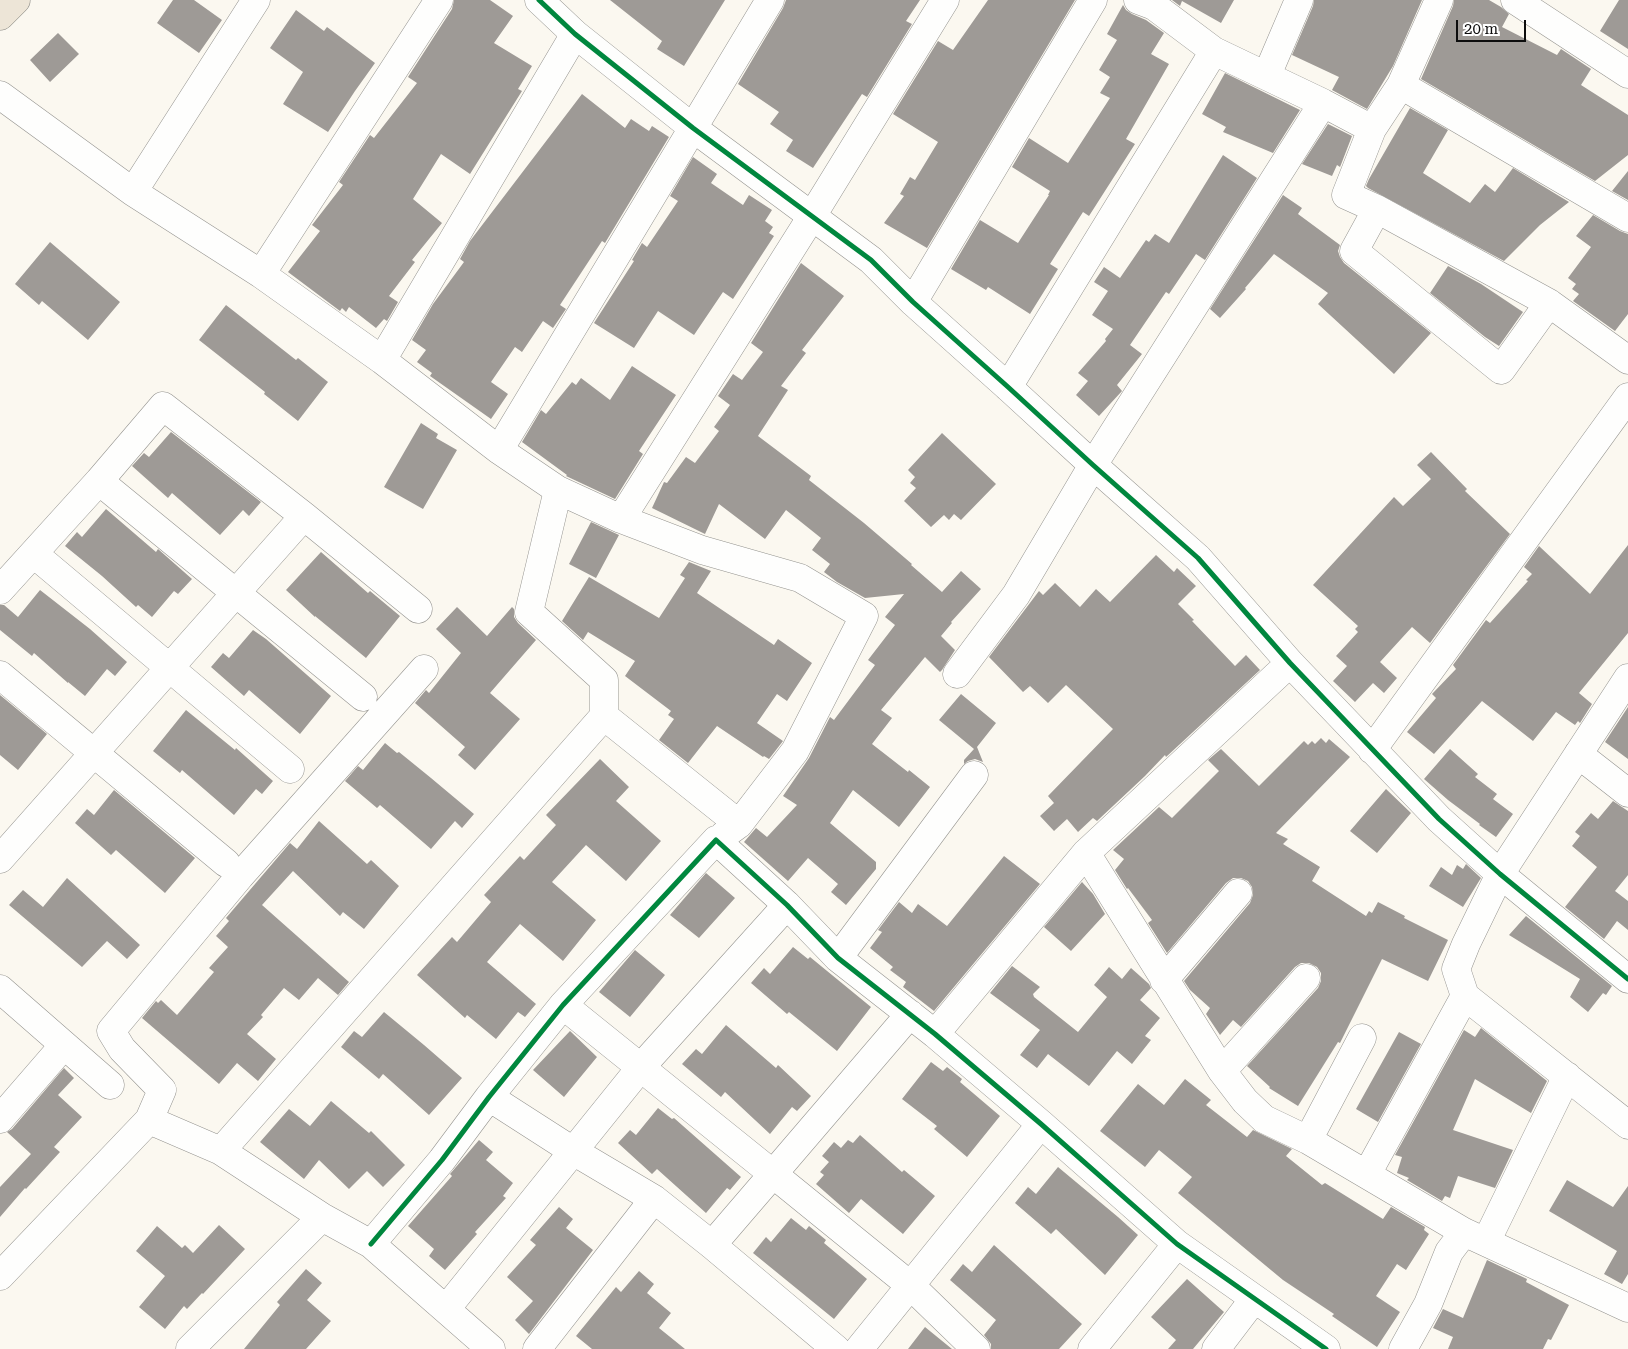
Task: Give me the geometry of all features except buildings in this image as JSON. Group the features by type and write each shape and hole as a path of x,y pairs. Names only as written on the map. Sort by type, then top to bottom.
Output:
{"main road":[{"path":"0,16 16,0"}],"street":[{"path":"133,192 256,0"},
{"path":"261,274 438,0"},
{"path":"539,0 576,34 693,128 871,260 913,302 1198,558 1290,663 1439,819 1500,874 1628,979"},
{"path":"499,450 770,0"},
{"path":"621,519 812,216 945,0"},
{"path":"913,302 1093,0"},
{"path":"1267,75 1299,0"},
{"path":"1439,0 1401,85 1372,130 1346,195 1377,209 1549,303 1628,360"},
{"path":"1515,0 1628,74"},
{"path":"1150,2 1214,51 1323,103 1372,130"},
{"path":"382,360 576,34"},
{"path":"1008,386 1214,51"},
{"path":"1401,85 1628,218"},
{"path":"0,95 133,192 261,274 382,360 499,450 558,490 621,519 702,550 800,578 864,616 795,751 739,824 716,840 563,1005 489,1096 442,1160 371,1244"},
{"path":"957,674 1016,595 1093,465 1323,103"},
{"path":"1377,209 1354,250 1501,370 1549,303"},
{"path":"1372,750 1628,397"},
{"path":"0,590 34,554 163,406 304,516 418,609"},
{"path":"99,480 362,697"},
{"path":"222,1151 604,716 604,680 530,612 558,490"},
{"path":"0,859 304,516"},
{"path":"34,554 290,769"},
{"path":"935,1034 1086,853 1290,663"},
{"path":"0,1276 150,1120 162,1090 122,1050 111,1031 240,876 424,668"},
{"path":"0,675 226,863"},
{"path":"1628,678 1500,874 1456,969 1465,996 1628,1125"},
{"path":"604,716 739,824"},
{"path":"1578,754 1628,793"},
{"path":"838,958 974,775"},
{"path":"716,840 787,905 838,958 935,1034 1042,1124 1177,1244 1326,1349"},
{"path":"1086,853 1222,1072 1245,1101 1264,1119 1308,1140 1475,1237 1628,1308"},
{"path":"1164,980 1238,893"},
{"path":"446,1309 641,1067 787,905"},
{"path":"1222,1072 1306,978"},
{"path":"0,989 110,1085"},
{"path":"1367,1174 1465,996"},
{"path":"563,1005 911,1286 976,1349"},
{"path":"712,1245 910,1014"},
{"path":"1308,1140 1362,1038"},
{"path":"4,1108 64,1045"},
{"path":"1403,1349 1428,1304 1449,1252 1475,1237 1567,1076"},
{"path":"489,1096 573,1151 654,1199 836,1349"},
{"path":"150,1120 222,1151 322,1217 371,1244 491,1349"},
{"path":"859,1349 1042,1124"},
{"path":"537,1349 654,1199"},
{"path":"190,1349 322,1217"},
{"path":"1092,1349 1177,1244"},
{"path":"1216,1349 1254,1299"}],"cycle path":[{"path":"539,0 575,34 693,128 871,260 913,302 1198,558 1290,663 1439,819 1500,874 1628,979"},
{"path":"371,1244 442,1160 489,1097 563,1005 716,840 787,905 838,958 935,1034 1177,1244 1326,1349"}]}
